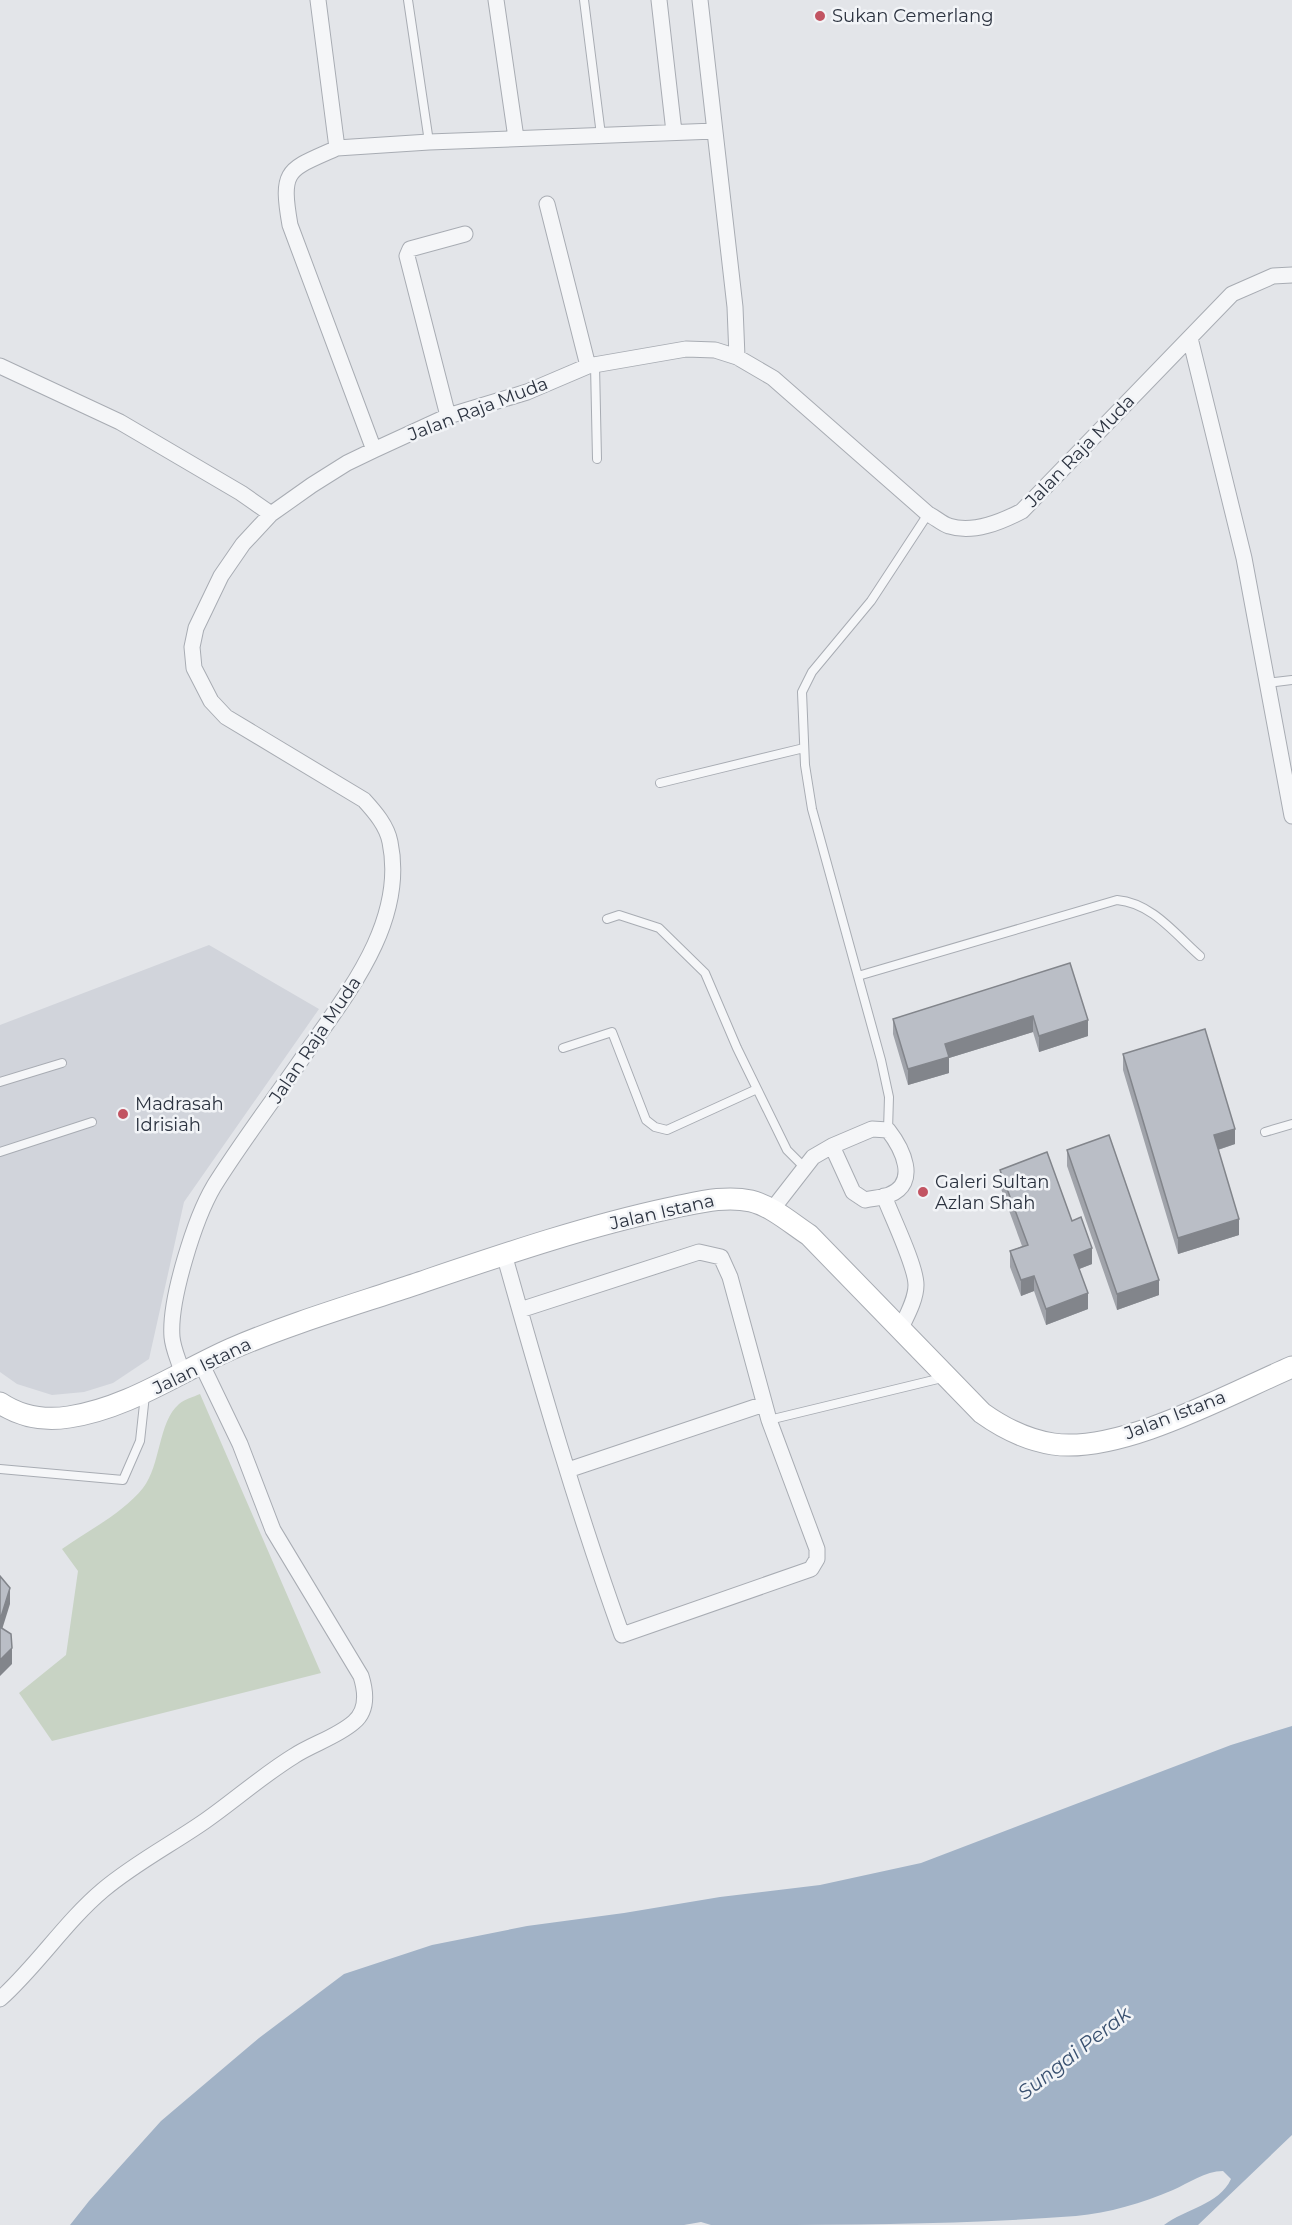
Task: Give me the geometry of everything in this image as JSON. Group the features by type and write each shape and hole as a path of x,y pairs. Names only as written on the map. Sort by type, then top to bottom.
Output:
{"street":[{"path":"318,0 337,148"},
{"path":"496,0 516,138"},
{"path":"659,0 674,132"},
{"path":"700,0 735,307 737,357"},
{"path":"374,450 290,225 284,193 288,176 302,164 337,148 516,138 715,131"},
{"path":"547,204 591,366"},
{"path":"448,417 407,255 410,249 418,246 465,234"},
{"name":"Jalan Raja Muda","path":"182,1372 172,1339 172,1316 178,1285 194,1233 213,1187 358,978 385,916 392,886 390,840 379,817 364,800 226,717 211,701 194,668 192,647 196,627 206,605 221,576 243,544 271,514 320,480 374,450 448,417 527,392 591,366 686,349 715,350 737,357 773,378 928,514 949,526 972,528 996,525 1023,511 1232,294 1273,276 1292,275"},
{"path":"1190,338 1244,558 1267,683 1288,771 1292,816"},
{"path":"0,366 120,422 271,514"},
{"path":"771,1211 813,1157 832,1146 872,1129 888,1130 898,1143 907,1170 904,1184 891,1194 865,1200 853,1192 832,1146"},
{"path":"884,1196 911,1265 916,1285 913,1301 900,1330"},
{"name":"Jalan Istana","path":"0,1403 14,1412 45,1420 80,1414 146,1393 182,1372 233,1348 331,1312 504,1254 631,1216 721,1198 754,1202 809,1235 982,1413 1003,1428 1053,1444 1083,1444 1124,1437 1164,1423 1292,1367"},
{"path":"504,1254 520,1310 568,1470 589,1544 622,1635 811,1569 817,1559 817,1549 769,1420 730,1277 721,1257 699,1252 520,1310"},
{"path":"0,2000 103,1890 149,1856 203,1822 293,1756 354,1722 363,1709 367,1693 361,1676 273,1530 240,1444 201,1363"},
{"path":"568,1470 764,1404"}],"lane":[{"path":"408,0 429,142"},
{"path":"584,0 601,135"},
{"path":"591,366 597,459"},
{"path":"888,1130 889,1097 881,1060 812,809 804,748 802,692 812,672 871,601 928,514"},
{"path":"1267,683 1292,680"},
{"path":"660,783 804,748"},
{"path":"858,976 1117,900 1143,906 1200,956"},
{"path":"607,919 619,915 659,928 705,973 787,1150 804,1167"},
{"path":"563,1048 612,1032 646,1120 655,1127 667,1130 758,1089"},
{"path":"0,1082 62,1063"},
{"path":"0,1152 92,1122"},
{"path":"1265,1132 1292,1124"},
{"path":"769,1420 945,1377"},
{"path":"0,1469 123,1480 140,1441 146,1393"}],"shaded area":[{"name":"Madrasah Idrisiah","path":"209,945 319,1009 184,1202 149,1359 113,1383 84,1392 52,1395 17,1384 0,1372 0,1025"}],"green space":[{"path":"200,1394 321,1673 52,1741 19,1693 66,1655 78,1571 62,1549 116,1513 135,1497 149,1479 163,1432 172,1412 181,1402"}],"water":[{"name":"Sungai Perak","path":"1292,1726 1292,2135 1198,2225 1164,2225 1210,2201 1226,2188 1231,2179 1223,2171 1203,2175 1173,2190 1125,2207 1076,2216 985,2221 802,2225 711,2225 701,2222 684,2225 70,2225 161,2121 259,2038 344,1974 432,1945 527,1926 720,1897 820,1885 921,1863 1231,1745"}],"building":[{"path":"1070,963 1088,1020 1039,1036 1033,1016 945,1044 949,1057 908,1069 893,1019"},
{"path":"1205,1029 1235,1129 1214,1135 1239,1219 1178,1238 1123,1054"},
{"path":"1109,1135 1159,1280 1117,1294 1067,1150"},
{"path":"1047,1152 1072,1221 1081,1217 1092,1248 1074,1255 1088,1293 1046,1309 1034,1276 1021,1280 1010,1251 1028,1245 1000,1170"},
{"path":"0,1576 10,1588 0,1620"},
{"path":"0,1627 11,1634 12,1648 0,1660"}],"place":[{"name":"Sukan Cemerlang","path":"820,16"},
{"name":"Madrasah Idrisiah","path":"123,1114"},
{"name":"Galeri Sultan Azlan Shah","path":"923,1192"}]}
